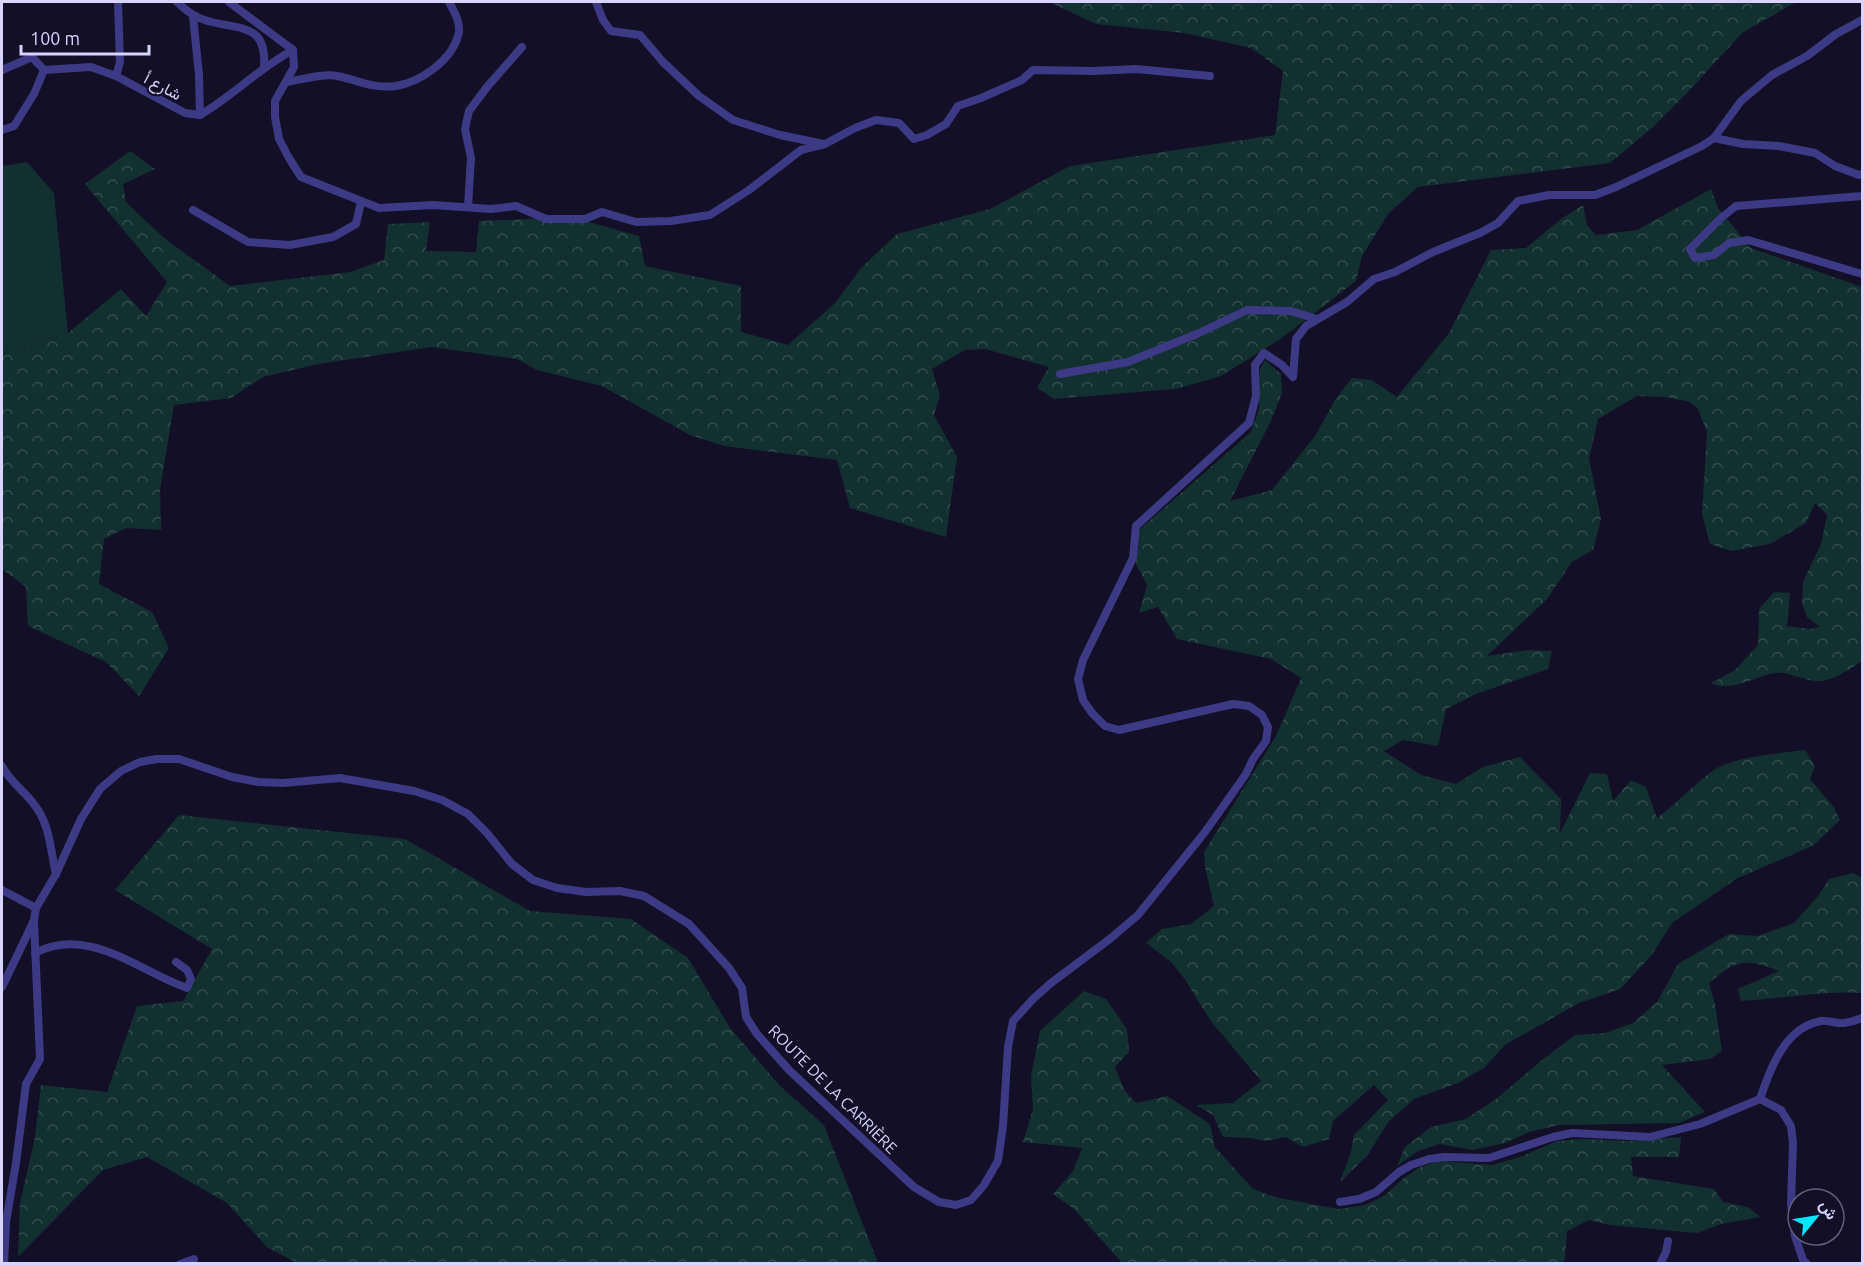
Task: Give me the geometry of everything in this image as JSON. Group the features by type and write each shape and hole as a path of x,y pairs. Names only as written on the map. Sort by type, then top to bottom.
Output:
{"street":[{"path":"116,76 120,62 118,2"},
{"path":"177,2 193,16 237,26 252,33 261,40 264,67"},
{"path":"229,2 293,50 294,67 275,101 275,117 279,139 301,177 379,208 433,205 491,208 516,206 546,219 585,219 602,212 636,222 671,221 710,215 749,190 801,150 825,144 876,120 899,123 914,139 927,135 946,124 958,106 1022,80 1033,70 1136,69 1210,76"},
{"path":"286,82 335,75 369,86 396,86 414,80 433,69 450,52 459,35 456,14 449,2"},
{"path":"596,2 603,20 611,31 640,35 663,62 699,96 733,120 780,135 825,144"},
{"path":"193,16 199,75 200,115 222,103 264,67 293,50"},
{"path":"1060,374 1128,362 1199,333 1247,310 1292,311 1317,319 1347,302 1374,279 1395,272 1498,223 1518,201 1549,195 1595,195 1616,187 1714,138 1741,101 1772,75 1807,56 1836,34 1863,20"},
{"path":"468,207 471,158 465,129 469,111 522,47"},
{"path":"2,70 32,57 44,70 14,126 2,130"},
{"name":"شارع أ","path":"44,70 91,67 116,76 185,113 200,115"},
{"path":"1714,138 1815,153 1835,166 1859,175 1863,174"},
{"path":"1863,196 1736,206 1690,249 1695,258 1714,255 1729,243 1748,240 1863,274"},
{"path":"193,210 248,242 290,245 333,237 346,232 356,225 362,202"},
{"name":"ROUTE DE LA CARRIÈRE","path":"2,987 34,920 36,908 56,874 81,819 100,789 121,771 140,762 179,759 232,777 258,782 283,783 340,778 414,791 442,800 468,814 512,864 533,880 557,888 586,892 620,891 644,896 689,924 729,968 742,988 746,1017 757,1034 789,1070 914,1187 939,1202 956,1205 971,1200 984,1185 998,1161 1003,1126 1008,1047 1013,1021 1051,983 1112,938 1138,915 1205,832 1266,741 1268,727 1262,715 1249,706 1233,704 1127,729 1119,730 1105,726 1083,700 1078,679 1083,660 1133,558 1136,526 1249,423 1256,396 1255,364 1264,353 1282,365 1293,377 1296,339 1306,326 1317,319"},
{"path":"2,766 13,784 29,796 39,811 49,839 56,874"},
{"path":"2,890 36,908"},
{"path":"4,1263 6,1222 26,1084 40,1059 34,920"},
{"path":"35,953 56,945 91,946 123,957 187,988 190,979 187,970 176,962"},
{"path":"2,979 9,970"},
{"path":"1844,1023 1863,1018"},
{"path":"1340,1202 1359,1199 1376,1192 1399,1172 1429,1159 1489,1158 1572,1133 1650,1137 1700,1124 1760,1099 1768,1076 1784,1045 1803,1028 1822,1021 1863,1024"},
{"path":"1760,1099 1781,1110 1791,1126 1793,1143 1791,1204 1803,1260 1807,1263"},
{"path":"1660,1263 1666,1252 1668,1241"},
{"path":"180,1263 194,1259"}],"green space":[{"path":"1049,2 1796,2 1742,33 1653,127 1610,163 1418,187 1389,213 1362,256 1356,281 1282,338 1221,376 1176,389 1054,399 1037,388 1049,367 985,349 965,350 932,369 940,395 934,415 957,457 946,537 850,508 837,460 724,446 690,435 602,386 537,370 517,359 432,347 318,364 263,377 231,398 174,405 160,490 161,530 126,528 104,539 99,584 152,612 169,648 139,696 106,662 28,626 26,587 2,571 2,353 68,333 121,289 146,316 167,282 85,184 130,151 155,169 123,184 126,202 164,238 230,286 350,272 384,260 388,224 430,222 426,251 476,252 479,221 571,217 639,236 645,266 741,286 741,332 788,345 835,303 861,268 897,234 990,209 1070,166 1275,135 1283,71 1251,48 1184,33 1096,24"},
{"path":"27,162 54,193 68,333 2,353 2,166"},
{"path":"1711,189 1718,208 1751,248 1862,287 1862,661 1837,676 1821,681 1775,673 1735,685 1719,686 1712,683 1735,670 1758,645 1759,609 1774,592 1790,593 1787,626 1810,629 1820,627 1807,617 1802,603 1803,582 1821,544 1827,515 1815,503 1806,523 1770,544 1731,551 1710,544 1702,514 1707,432 1698,409 1690,402 1666,397 1637,396 1598,419 1589,458 1601,519 1593,550 1572,562 1547,599 1487,656 1528,650 1552,651 1548,669 1476,694 1446,709 1438,746 1403,740 1384,751 1421,775 1456,784 1483,767 1520,757 1561,799 1560,833 1590,773 1607,774 1613,801 1631,780 1646,787 1657,818 1707,775 1722,766 1758,756 1805,750 1815,766 1810,779 1833,806 1840,820 1814,845 1736,879 1672,923 1651,956 1620,989 1579,1003 1505,1045 1484,1068 1458,1083 1414,1099 1389,1121 1367,1156 1340,1182 1351,1152 1354,1135 1388,1100 1374,1085 1333,1121 1329,1139 1303,1147 1286,1137 1267,1141 1223,1137 1213,1115 1196,1105 1233,1103 1261,1081 1210,1020 1184,978 1171,962 1146,943 1162,929 1191,924 1214,906 1204,852 1276,736 1301,678 1271,659 1177,639 1158,607 1139,613 1147,585 1136,564 1140,529 1251,432 1259,409 1260,369 1265,360 1281,374 1282,393 1271,421 1230,501 1272,490 1315,436 1335,400 1352,378 1372,380 1397,397 1449,333 1491,250 1526,248 1561,219 1583,205 1587,225 1596,235 1637,230"},
{"path":"179,815 405,839 530,911 631,919 688,958 730,1028 781,1087 824,1125 878,1263 297,1263 267,1247 227,1203 147,1157 103,1170 18,1257 20,1203 35,1137 41,1085 107,1092 137,1006 183,1001 212,949 115,890"},
{"path":"1853,873 1862,878 1862,993 1847,992 1741,1001 1738,989 1779,971 1758,964 1742,963 1718,975 1709,983 1715,1004 1722,1051 1710,1059 1662,1065 1705,1112 1679,1123 1559,1125 1529,1132 1505,1143 1473,1150 1439,1144 1418,1151 1397,1166 1405,1147 1431,1127 1466,1119 1496,1099 1575,1035 1605,1033 1633,1023 1657,1002 1678,964 1729,934 1758,936 1794,923 1818,896 1829,879"},
{"path":"1084,991 1106,999 1127,1029 1129,1052 1115,1067 1125,1091 1136,1103 1167,1096 1210,1124 1215,1147 1253,1189 1275,1197 1338,1209 1365,1205 1384,1196 1420,1167 1439,1161 1492,1165 1520,1157 1557,1141 1583,1139 1627,1141 1681,1137 1679,1157 1631,1157 1633,1176 1714,1189 1723,1202 1748,1207 1760,1217 1721,1224 1697,1233 1609,1225 1589,1220 1567,1231 1565,1259 1562,1263 1122,1263 1074,1209 1053,1194 1073,1171 1082,1148 1023,1142 1033,1109 1031,1076 1040,1031"}]}
